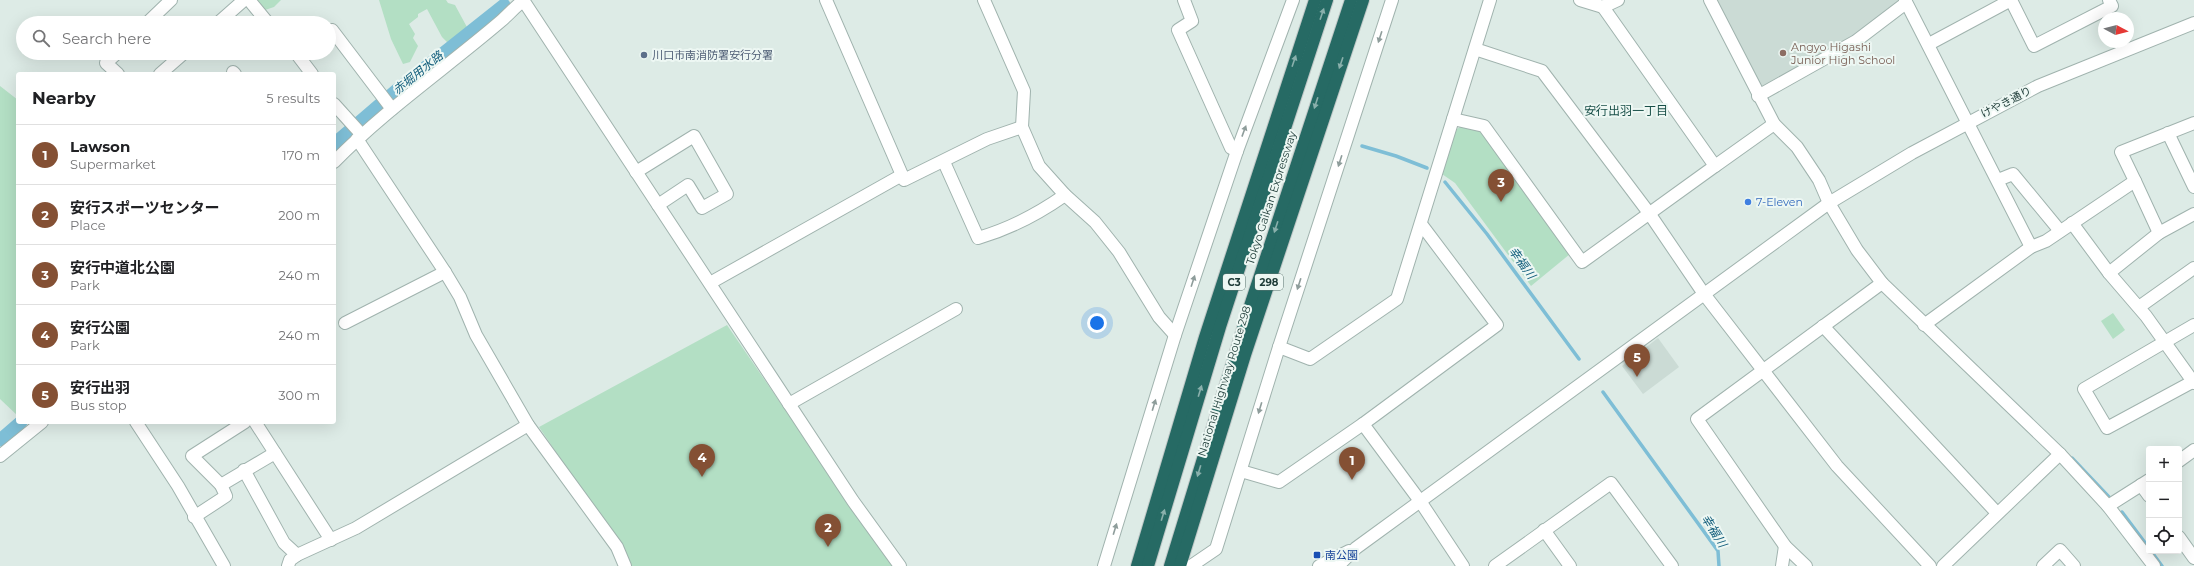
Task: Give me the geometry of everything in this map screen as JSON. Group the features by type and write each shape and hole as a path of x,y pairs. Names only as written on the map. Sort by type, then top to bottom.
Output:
{"highway":[{"path":"1137,566 1205,337 1286,84 1315,0"},
{"name":"Tokyo Gaikan Expressway","path":"1148,566 1220,326 1327,0"},
{"name":"Tokyo Gaikan Expressway","path":"1170,566 1251,301 1351,0"},
{"name":"National Highway Route 298","path":"1180,566 1245,355 1326,105 1362,0"},
{"path":"1129,566 1202,322 1234,224 1286,84"},
{"path":"1190,566 1326,105"}],"street":[{"path":"155,16 171,0"},
{"path":"226,16 244,0"},
{"path":"249,0 262,16"},
{"path":"336,160 359,137 502,20 523,0 853,501 900,566"},
{"path":"826,0 904,180 944,162 987,139 1022,127"},
{"path":"984,0 1024,92 1022,127 1039,166 1065,195 1095,222 1120,252 1159,317 1175,335"},
{"path":"1184,0 1192,21 1178,30 1231,148 1237,151"},
{"path":"1104,566 1175,335 1237,151 1293,0"},
{"path":"1190,566 1216,549 1279,347 1392,0"},
{"path":"1279,347 1310,359 1397,299 1490,0"},
{"path":"1580,0 1604,7 1715,166"},
{"path":"1604,7 1618,0"},
{"path":"1710,0 1758,96 1774,124 1798,147 1819,180 1829,203 1857,250 1882,283 2060,454 2108,506 2148,564"},
{"path":"1929,44 2011,0 2034,46 2112,6 2109,0"},
{"path":"1758,96 1856,41 1906,1 2032,247"},
{"name":"けやき通り","path":"1356,548 1829,203 1968,121 2038,86 2194,23"},
{"path":"336,35 392,109"},
{"path":"1475,49 1542,71 1649,213 1704,294 1762,371 1837,466 1930,566"},
{"path":"109,60 106,63 116,72"},
{"path":"162,72 176,60"},
{"path":"304,60 311,72"},
{"path":"336,107 359,137 445,272 460,297 476,335 528,425 617,547 625,566"},
{"path":"1453,119 1484,126 1582,262 1774,124"},
{"path":"2159,233 2121,152 2194,123"},
{"path":"2168,133 2194,187"},
{"path":"636,172 694,136 727,194 702,208 688,185 658,205"},
{"path":"944,162 978,238 1000,232 1048,207 1065,195"},
{"path":"1998,180 2013,174 2060,231"},
{"path":"710,284 902,175"},
{"path":"1924,325 2032,247 2060,231 2134,181"},
{"path":"2109,273 2159,233 2194,214"},
{"path":"2072,223 2109,273 2139,307 2166,342 2194,382 2107,428 2084,389 2166,342 2194,325"},
{"path":"1241,471 1279,482 1363,424 1497,325 1421,224"},
{"path":"2139,307 2194,268"},
{"path":"345,323 445,272"},
{"path":"1806,566 1785,546 1697,419 1882,283"},
{"path":"789,404 956,309"},
{"path":"1823,326 1997,513"},
{"path":"0,456 40,424"},
{"path":"137,424 178,486 194,517 224,566"},
{"path":"194,517 226,496 221,485 192,456 242,424"},
{"path":"256,424 331,540"},
{"path":"1363,424 1420,501 1463,566"},
{"path":"288,566 290,560 297,555 356,528 528,425"},
{"path":"221,485 275,453"},
{"path":"1943,566 2060,454"},
{"path":"244,470 284,543 297,555"},
{"path":"2108,506 2145,482"},
{"path":"1496,566 1611,483 1672,566"},
{"path":"1544,530 1570,566"},
{"path":"2182,541 2194,558"},
{"path":"1782,566 1785,546"},
{"path":"1318,566 1356,548"},
{"path":"1338,566 1356,548"},
{"path":"2043,566 2060,550 2074,566"}],"shaded area":[{"name":"Angyo Higashi Junior High School","path":"1717,0 1899,0 1854,35 1762,87 1751,69"},
{"path":"1658,338 1679,367 1643,394 1622,366"}],"green space":[{"path":"257,0 281,0 274,7 265,10"},
{"path":"379,0 446,0 448,3 455,5 468,29 449,44 442,37 427,9 418,14 418,17 409,24 415,34 413,38 418,46 410,62 403,64 391,39"},
{"path":"0,86 16,98 16,414 0,399"},
{"path":"1462,126 1476,128 1482,133 1570,254 1531,286 1455,183 1442,174 1455,130"},
{"path":"2113,313 2125,330 2113,339 2101,321"},
{"path":"727,325 892,566 631,566 607,527 539,427"}],"waterway":[{"name":"赤堀用水路","path":"336,142 398,89 504,5"},
{"name":"幸福川","path":"1362,146 1396,156 1427,168"},
{"name":"幸福川","path":"1445,182 1487,234 1579,359"},
{"name":"幸福川","path":"1603,392 1718,551 1719,566"},
{"name":"赤堀用水路","path":"0,440 19,424"},
{"path":"2072,458 2109,497"},
{"path":"2122,512 2146,544"},
{"path":"2153,554 2162,566"}],"place":[{"name":"Angyo Higashi Junior High School","path":"1783,53"},
{"name":"川口市南消防署安行分署","path":"644,55"},
{"name":"安行中道北公園","path":"1501,202"},
{"name":"7-Eleven","path":"1748,202"},
{"name":"安行出羽","path":"1637,377"},
{"name":"安行公園","path":"702,477"},
{"name":"Lawson","path":"1352,480"},
{"name":"安行スポーツセンター","path":"828,547"},
{"name":"南公園","path":"1317,555"}],"district":[{"name":"安行出羽一丁目","path":"1626,111"}]}
